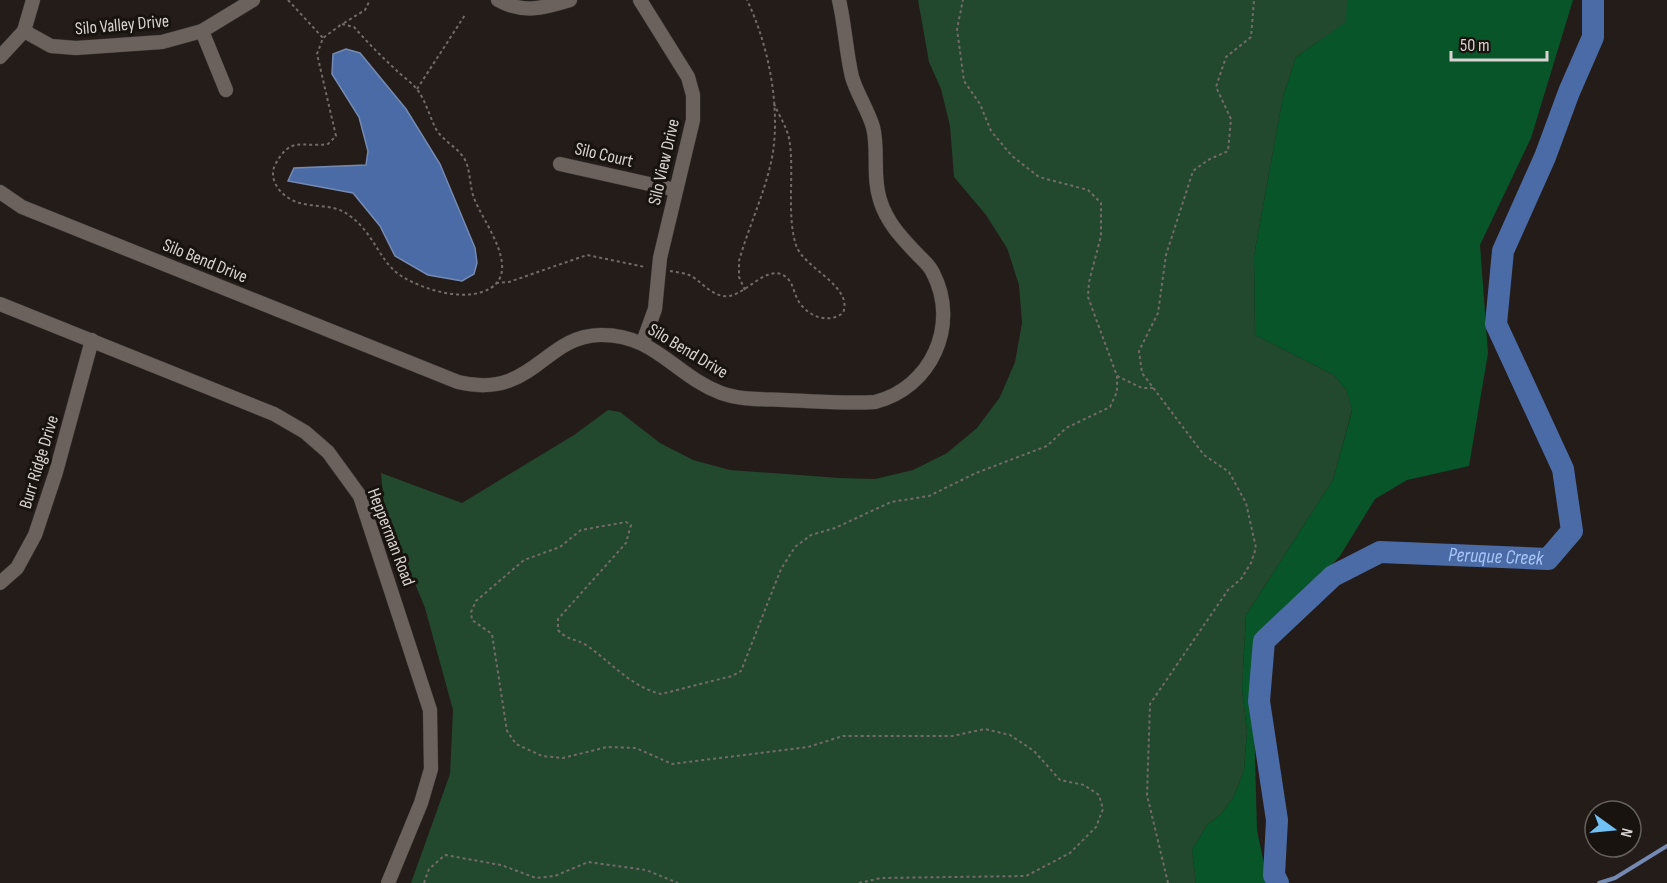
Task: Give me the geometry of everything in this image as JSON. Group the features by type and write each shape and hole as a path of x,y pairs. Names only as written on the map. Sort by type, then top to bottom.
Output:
{"street":[{"path":"0,57 24,31 33,0"},
{"name":"Silo Valley Drive","path":"24,31 51,46 76,48 162,42 202,31 253,0"},
{"path":"498,0 513,8 541,9 570,0"},
{"name":"Silo View Drive","path":"640,0 688,77 693,95 693,120 660,258 655,309 643,342"},
{"name":"Silo Bend Drive","path":"0,192 22,207 458,382 474,386 507,383 583,338 599,335 643,342 706,386 722,393 751,398 875,402 892,398 909,387 925,372 934,357 943,324 941,290 932,270 899,235 882,207 876,186 874,129 852,77 839,0"},
{"path":"202,31 225,90"},
{"name":"Silo Court","path":"560,164 676,190"},
{"name":"Hepperman Road","path":"0,304 274,414 305,432 328,452 360,496 430,710 431,769 421,803 388,883"},
{"name":"Burr Ridge Drive","path":"0,583 17,568 35,535 56,472 92,340"}],"path":[{"path":"288,0 323,38"},
{"path":"370,0 365,10 323,38 317,48 317,60 336,136 328,144 294,144 286,148 272,174 280,191 293,201 332,207 351,216 369,233 395,272 416,284 444,292 472,294 482,292 495,283 509,282 587,255 650,268"},
{"path":"668,271 691,276 711,291 724,296 745,290 769,273 776,272 790,281 800,303 812,315 834,318 845,310 841,293 808,262 796,247 789,137 774,104 758,26 747,0"},
{"path":"860,883 880,878 1026,876 1070,853 1096,827 1103,809 1099,795 1084,785 1060,780 1034,751 1010,735 985,729 952,736 843,736 808,747 672,764 636,748 607,747 563,758 542,756 516,744 507,731 492,634 472,620 471,612 476,601 524,560 560,547 581,530 627,522 631,525 631,531 626,543 558,619 558,630 566,639 584,644 615,670 650,692 661,694 732,676 741,671 781,569 795,547 810,536 835,528 891,502 929,496 976,472 1047,446 1066,428 1110,406 1117,393 1117,376 1088,297 1089,282 1101,236 1101,203 1088,190 1039,177 1012,156 991,131 980,104 964,81 957,30 963,0"},
{"path":"1168,883 1147,795 1150,705 1228,590 1241,579 1251,563 1256,548 1246,503 1229,472 1204,454 1153,388 1142,373 1139,351 1158,313 1166,255 1193,171 1208,160 1228,151 1231,119 1216,87 1226,57 1251,38 1254,0"},
{"path":"417,89 465,15"},
{"path":"342,24 354,27 417,89 438,132 462,155 467,165 474,199 487,220 500,251 501,269 495,283"},
{"path":"745,290 739,277 739,261 772,154 774,104"},
{"path":"1117,376 1142,388 1153,388"},
{"path":"424,883 429,869 445,855 501,865 536,878 555,876 588,861 646,870 678,883"}],"green space":[{"path":"918,0 1347,0 1347,22 1296,57 1283,97 1254,256 1255,335 1334,375 1347,391 1352,410 1333,480 1246,615 1242,689 1247,731 1244,771 1233,798 1221,814 1207,825 1192,850 1196,883 411,883 450,774 453,710 425,608 384,507 381,473 462,503 574,435 608,410 620,412 660,443 693,460 730,470 875,479 913,470 947,453 977,428 1000,397 1015,362 1022,323 1019,285 1007,248 986,215 954,177 950,126 941,89 929,62"},
{"path":"1347,0 1573,0 1531,138 1480,245 1488,353 1469,466 1407,480 1375,499 1340,556 1285,616 1256,633 1253,684 1257,830 1268,883 1196,883 1192,850 1207,825 1221,814 1233,798 1244,771 1247,731 1242,689 1246,615 1333,480 1352,411 1347,391 1334,375 1255,335 1254,256 1283,97 1296,57 1346,22"}],"water":[{"path":"346,49 360,53 406,109 440,164 475,248 477,263 474,274 462,281 428,275 395,256 380,226 353,193 288,181 294,168 366,165 368,151 359,117 332,74 333,54"}],"waterway":[{"name":"Peruque Creek","path":"1278,883 1274,875 1277,820 1259,701 1264,641 1333,576 1380,552 1548,559 1572,531 1563,469 1496,324 1503,251 1545,157 1569,92 1593,37 1593,0"},
{"path":"1599,883 1615,878 1667,846"}]}
